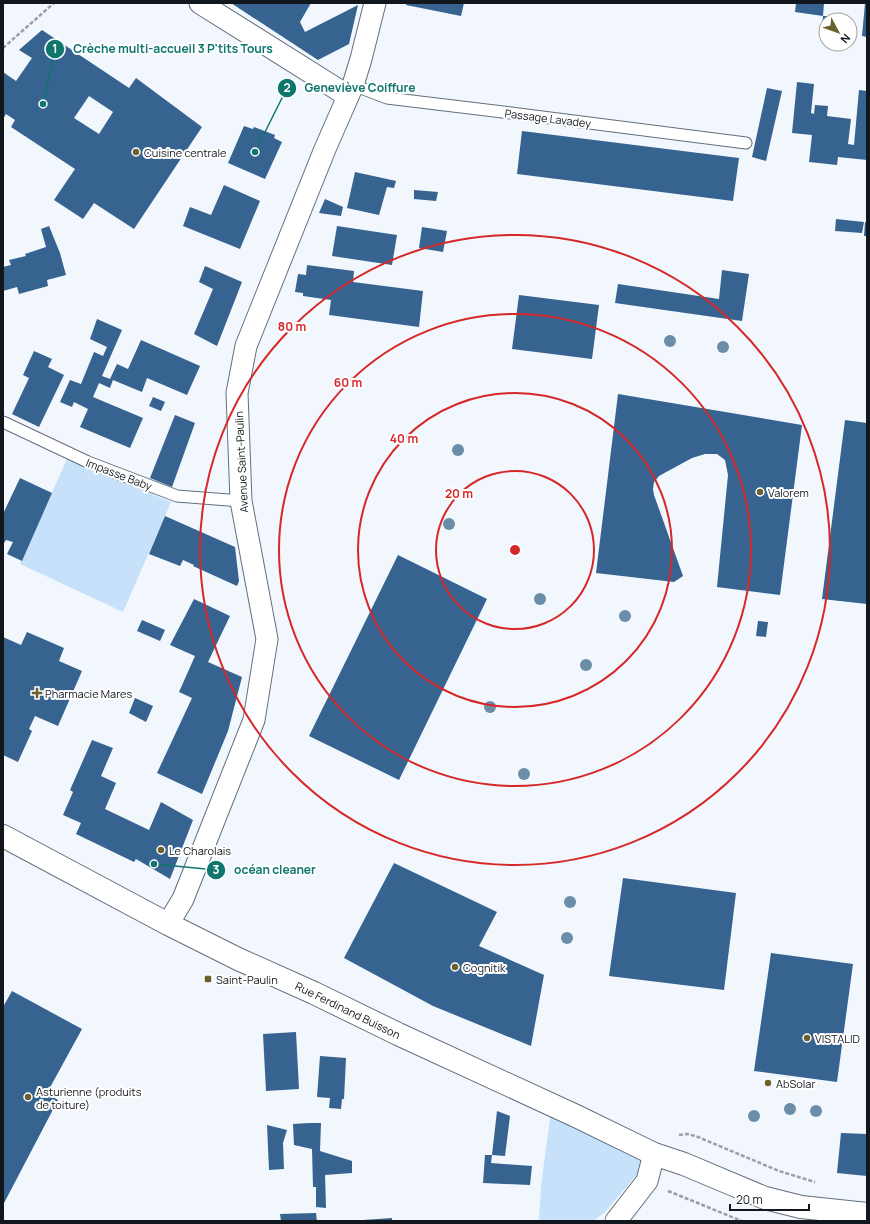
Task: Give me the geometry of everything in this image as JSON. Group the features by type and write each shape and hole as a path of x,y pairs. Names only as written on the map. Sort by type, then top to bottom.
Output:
{"street":[{"path":"200,3 350,90"},
{"name":"Avenue Saint-Paulin","path":"168,924 182,899 254,720 267,639 241,501 237,394 246,346 350,90 361,59 375,3"},
{"name":"Rue Ferdinand Buisson","path":"3,836 168,924 238,959 314,993 654,1154 684,1164 765,1198 801,1207 853,1216"},
{"path":"616,1221 647,1181 654,1154"}],"lane":[{"name":"Passage Lavadey","path":"350,90 387,98 746,143"},
{"name":"Impasse Baby","path":"3,422 88,462 177,496 241,501"}],"path":[{"path":"3,48 54,3"}],"shaded area":[{"path":"67,459 171,502 123,612 20,564"},
{"path":"551,1111 648,1156 639,1172 604,1213 593,1221 539,1221 541,1186"}],"building":[{"path":"231,3 311,3 300,22 305,32 358,5 349,44 318,60"},
{"path":"407,3 464,3 461,16 406,5"},
{"path":"796,3 824,3 823,12 818,12 818,15 795,12"},
{"path":"865,3 867,3 867,37 862,36"},
{"path":"42,30 129,88 136,78 202,127 134,229 94,203 83,219 54,200 75,169 11,127 15,120 6,114 3,119 3,72 16,81 32,58 19,50","holes":["89,96 113,112 99,134 74,118"]},
{"path":"797,82 814,84 811,113 814,114 815,105 828,106 827,116 851,119 848,144 854,145 859,90 867,91 867,160 838,157 837,165 809,162 812,135 792,133"},
{"path":"767,88 782,91 766,161 752,157"},
{"path":"244,126 253,129 254,127 275,135 274,138 282,142 265,179 228,163"},
{"path":"522,131 739,158 733,201 517,174"},
{"path":"355,172 396,181 394,188 387,187 379,215 347,208"},
{"path":"224,185 260,201 240,249 183,226 190,207 211,215"},
{"path":"414,190 438,192 436,201 414,199"},
{"path":"325,199 343,207 341,216 319,213"},
{"path":"836,219 864,222 862,233 835,231"},
{"path":"865,222 867,222 867,236 864,236"},
{"path":"49,226 60,253 66,275 47,280 48,286 19,294 17,287 3,291 3,267 11,265 9,260 26,256 25,254 46,247 41,229"},
{"path":"337,226 397,235 392,265 332,256"},
{"path":"422,227 447,231 443,252 419,248"},
{"path":"307,265 354,271 353,282 423,291 419,327 329,315 331,300 303,296 303,293 295,292 298,274 306,275"},
{"path":"205,266 242,282 217,346 194,334 213,289 199,282"},
{"path":"722,270 749,274 742,321 615,303 618,284 719,299"},
{"path":"519,295 599,305 592,359 512,349"},
{"path":"97,319 122,330 102,376 110,379 117,364 128,369 141,340 200,366 187,395 147,378 142,392 113,380 110,388 99,383 93,397 143,418 130,448 80,427 88,409 74,402 72,407 60,402 70,380 81,384 94,352 103,356 107,347 90,339"},
{"path":"34,351 52,359 48,367 64,375 39,427 12,414 29,378 23,375"},
{"name":"Valorem","path":"618,394 802,425 780,595 717,587 728,475 725,460 717,454 705,454 692,458 659,476 654,482 654,495 683,576 674,582 596,573"},
{"path":"153,397 165,402 161,411 149,406"},
{"path":"175,415 195,423 172,487 150,478"},
{"path":"845,420 867,423 867,604 822,599"},
{"path":"20,478 52,493 22,561 7,554 13,542 6,540 3,543 3,514"},
{"path":"165,516 235,547 239,581 237,586 183,560 180,566 149,554"},
{"path":"398,555 487,599 399,780 309,736"},
{"path":"194,599 230,616 208,662 242,677 228,731 202,794 157,773 192,698 179,692 195,656 170,645"},
{"path":"142,620 165,630 160,641 137,631"},
{"path":"758,621 768,622 766,637 756,636"},
{"name":"Pharmacie Mares","path":"27,632 64,648 59,661 82,671 58,726 35,716 29,729 32,731 18,762 3,755 3,637 21,645"},
{"path":"135,698 153,706 146,722 129,713"},
{"path":"92,740 113,748 101,776 116,783 105,809 149,830 161,802 193,820 170,879 136,859 134,862 76,834 81,823 63,815 73,792 70,790"},
{"name":"Cognitik","path":"394,863 497,912 479,946 544,975 531,1046 433,1006 344,958"},
{"path":"623,878 736,893 724,990 609,976"},
{"path":"771,953 853,964 837,1082 754,1071"},
{"name":"Asturienne (produits de toiture)","path":"12,991 82,1029 47,1093 58,1100 3,1205 3,1007"},
{"path":"296,1032 299,1089 266,1091 263,1034"},
{"path":"320,1056 346,1058 344,1099 342,1099 341,1109 329,1108 330,1098 317,1097"},
{"path":"497,1111 510,1116 505,1156 492,1155"},
{"path":"321,1123 320,1151 352,1161 352,1173 325,1175 326,1208 316,1207 316,1187 313,1187 312,1149 294,1145 293,1124"},
{"path":"267,1125 287,1130 283,1143 284,1169 269,1170"},
{"path":"841,1133 867,1134 867,1176 837,1173"},
{"path":"485,1155 492,1155 491,1163 532,1166 530,1185 483,1183"},
{"path":"316,1213 317,1221 281,1221 280,1214"},
{"path":"392,1218 392,1221 363,1221 363,1220"}],"place":[{"name":"Crèche multi-accueil 3 P'tits Tours","path":"43,104"},
{"name":"Cuisine centrale","path":"136,152"},
{"name":"Geneviève Coiffure","path":"255,152"},
{"name":"Valorem","path":"760,492"},
{"name":"Pharmacie Mares","path":"37,693"},
{"name":"Le Charolais","path":"161,850"},
{"name":"océan cleaner","path":"154,864"},
{"name":"Cognitik","path":"455,967"},
{"name":"Saint-Paulin","path":"208,979"},
{"name":"VISTALID","path":"807,1038"},
{"name":"AbSolar","path":"768,1083"},
{"name":"Asturienne (produits de toiture)","path":"28,1097"}]}
